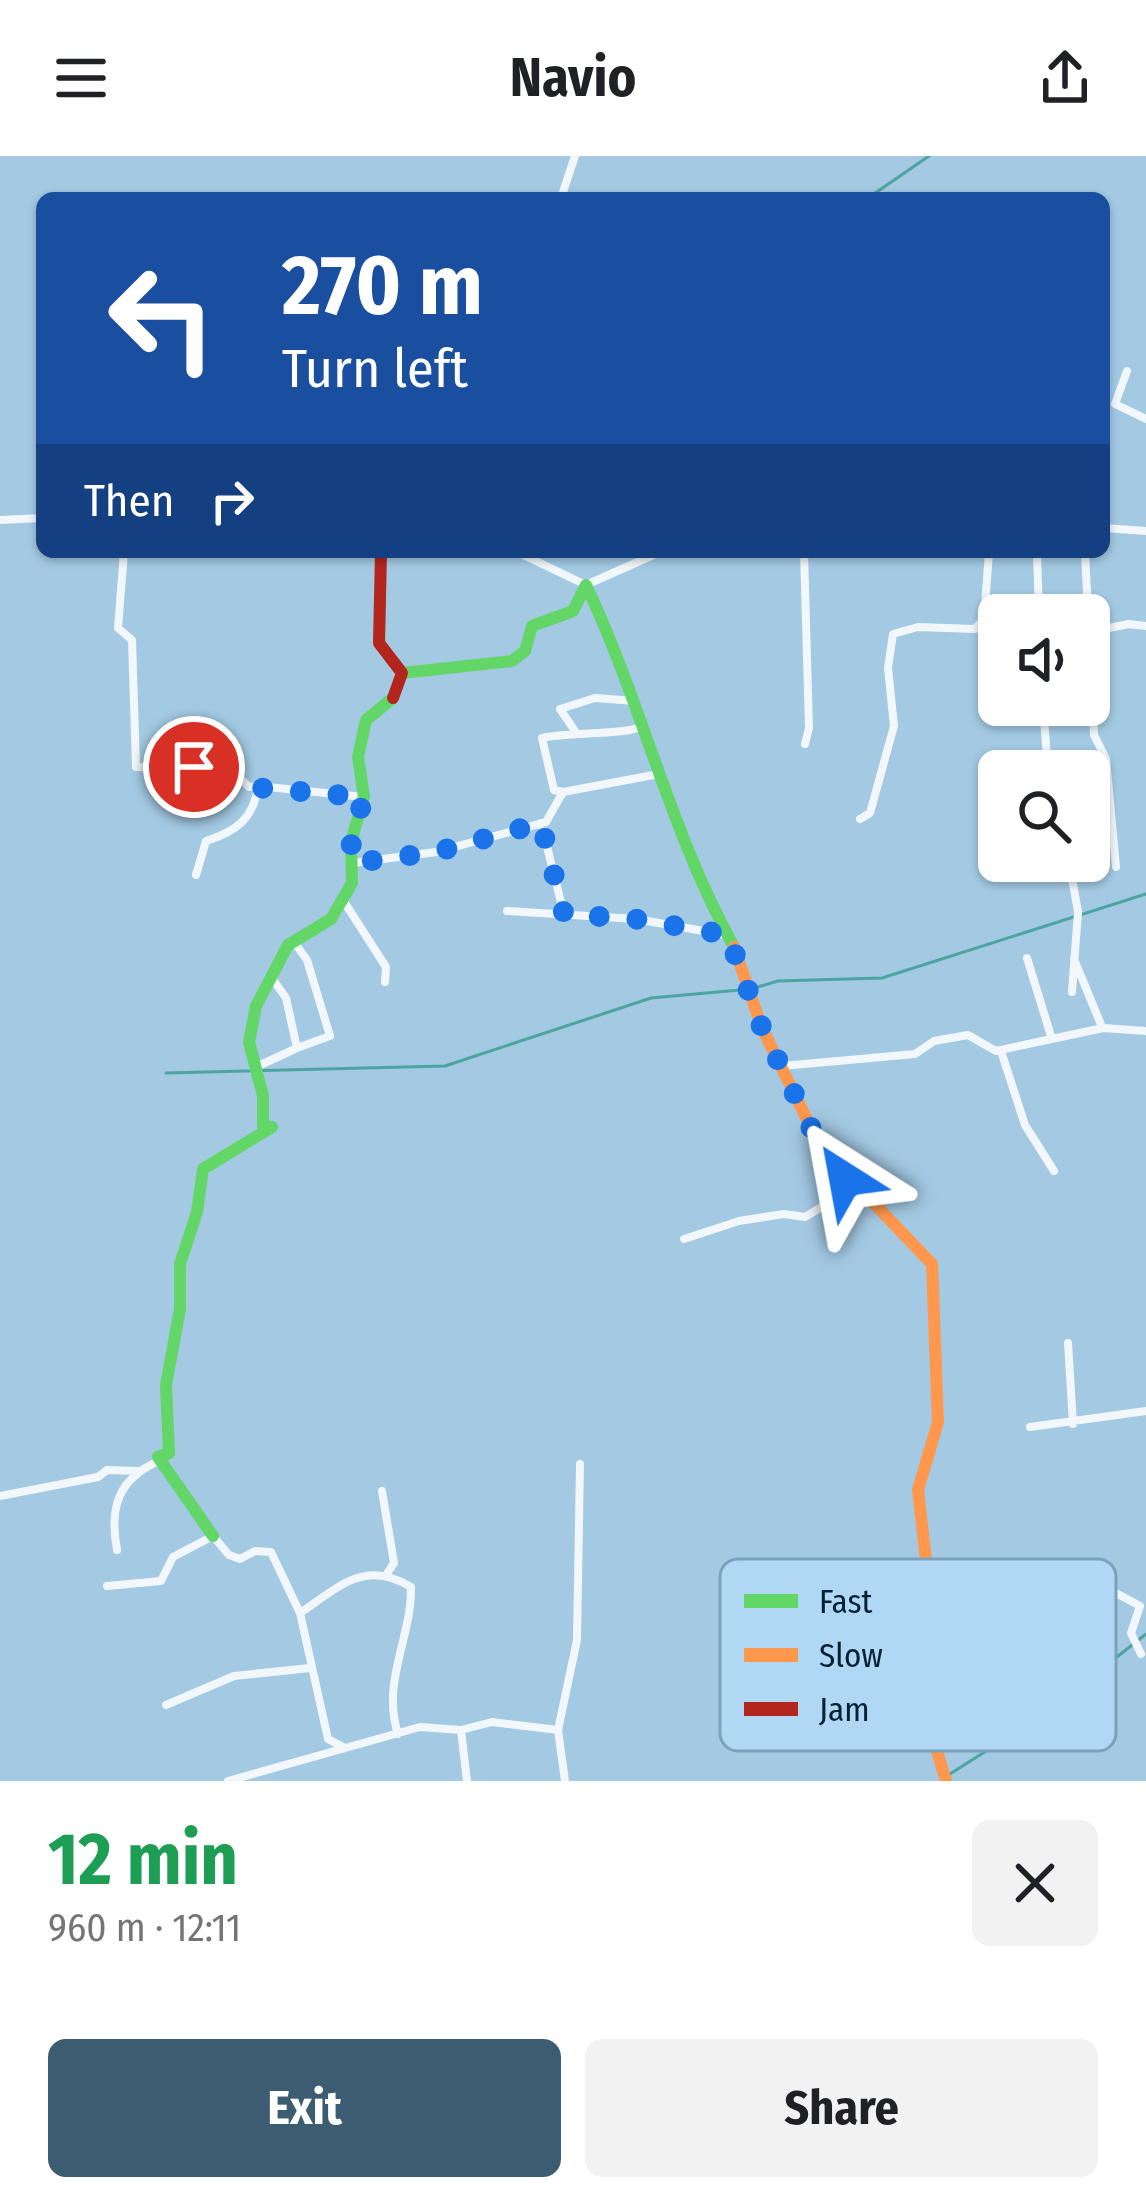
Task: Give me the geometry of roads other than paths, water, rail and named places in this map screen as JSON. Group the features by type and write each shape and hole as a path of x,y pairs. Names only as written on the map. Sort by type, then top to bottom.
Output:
{"street":[{"path":"563,192 575,156"},
{"path":"1127,371 1115,404 1146,419"},
{"path":"0,520 36,518"},
{"path":"1110,528 1144,531 1146,518"},
{"path":"124,558 118,628 132,640 136,767 233,771 249,787 364,797"},
{"path":"381,558 379,643 402,673"},
{"path":"530,558 586,585 635,701 695,877 728,935 821,1148 845,1179 932,1264 938,1422 918,1490 924,1559"},
{"path":"402,673 512,661 525,651 532,626 573,611 586,585 647,558"},
{"path":"804,558 809,728 805,744"},
{"path":"860,819 870,813 894,726 888,668 893,634 918,627 975,629 984,619 989,558"},
{"path":"1037,558 1038,594"},
{"path":"1085,558 1087,594"},
{"path":"1110,628 1146,626"},
{"path":"117,1550 114,1506 124,1484 169,1453 172,1433 166,1384 180,1309 180,1264 197,1212 203,1169 222,1155 253,1144 272,1127 263,1126 249,1035 264,986 294,942 332,919 343,900 353,863 351,842 364,797 358,757 367,720 396,695 402,673"},
{"path":"575,730 560,709 595,698 635,701"},
{"path":"644,726 632,733 575,730 542,738 554,790 659,774"},
{"path":"1094,726 1106,759 1116,867"},
{"path":"196,874 206,841 231,834 248,817 258,786"},
{"path":"353,863 436,852 541,823 563,792"},
{"path":"541,823 564,914"},
{"path":"1072,992 1078,912 1073,882"},
{"path":"343,900 386,967 386,982"},
{"path":"507,911 636,919 728,935"},
{"path":"256,1067 330,1036 308,960 294,942"},
{"path":"1027,958 1051,1036"},
{"path":"1073,959 1103,1028"},
{"path":"272,978 286,998 298,1048"},
{"path":"782,1066 916,1054 934,1041 968,1035 1001,1051 1051,1036 1103,1028 1146,1031"},
{"path":"1001,1051 1025,1126 1054,1171"},
{"path":"684,1238 739,1221 784,1214 805,1217 820,1208 845,1179"},
{"path":"1068,1343 1073,1424"},
{"path":"1030,1427 1146,1411"},
{"path":"160,1460 229,1556 240,1559 255,1551 271,1552 300,1613 328,1738 345,1748"},
{"path":"566,1781 558,1730 577,1640 573,1606 580,1574 580,1464"},
{"path":"0,1496 98,1477 107,1469 140,1471"},
{"path":"300,1613 354,1580 388,1572 394,1563 382,1491"},
{"path":"107,1586 161,1581 173,1557 213,1536"},
{"path":"388,1572 412,1590 395,1661 392,1697 398,1734"},
{"path":"1116,1593 1140,1606 1131,1633 1141,1654"},
{"path":"166,1705 234,1676 310,1668"},
{"path":"227,1781 420,1727 460,1730 492,1722 558,1730"},
{"path":"460,1730 467,1781"},
{"path":"937,1751 946,1781"}],"waterway":[{"path":"877,192 929,156"},
{"path":"166,1073 445,1066 651,998 751,989 778,981 882,978 1146,894"},
{"path":"1116,1658 1146,1634"},
{"path":"950,1774 986,1751"}]}
